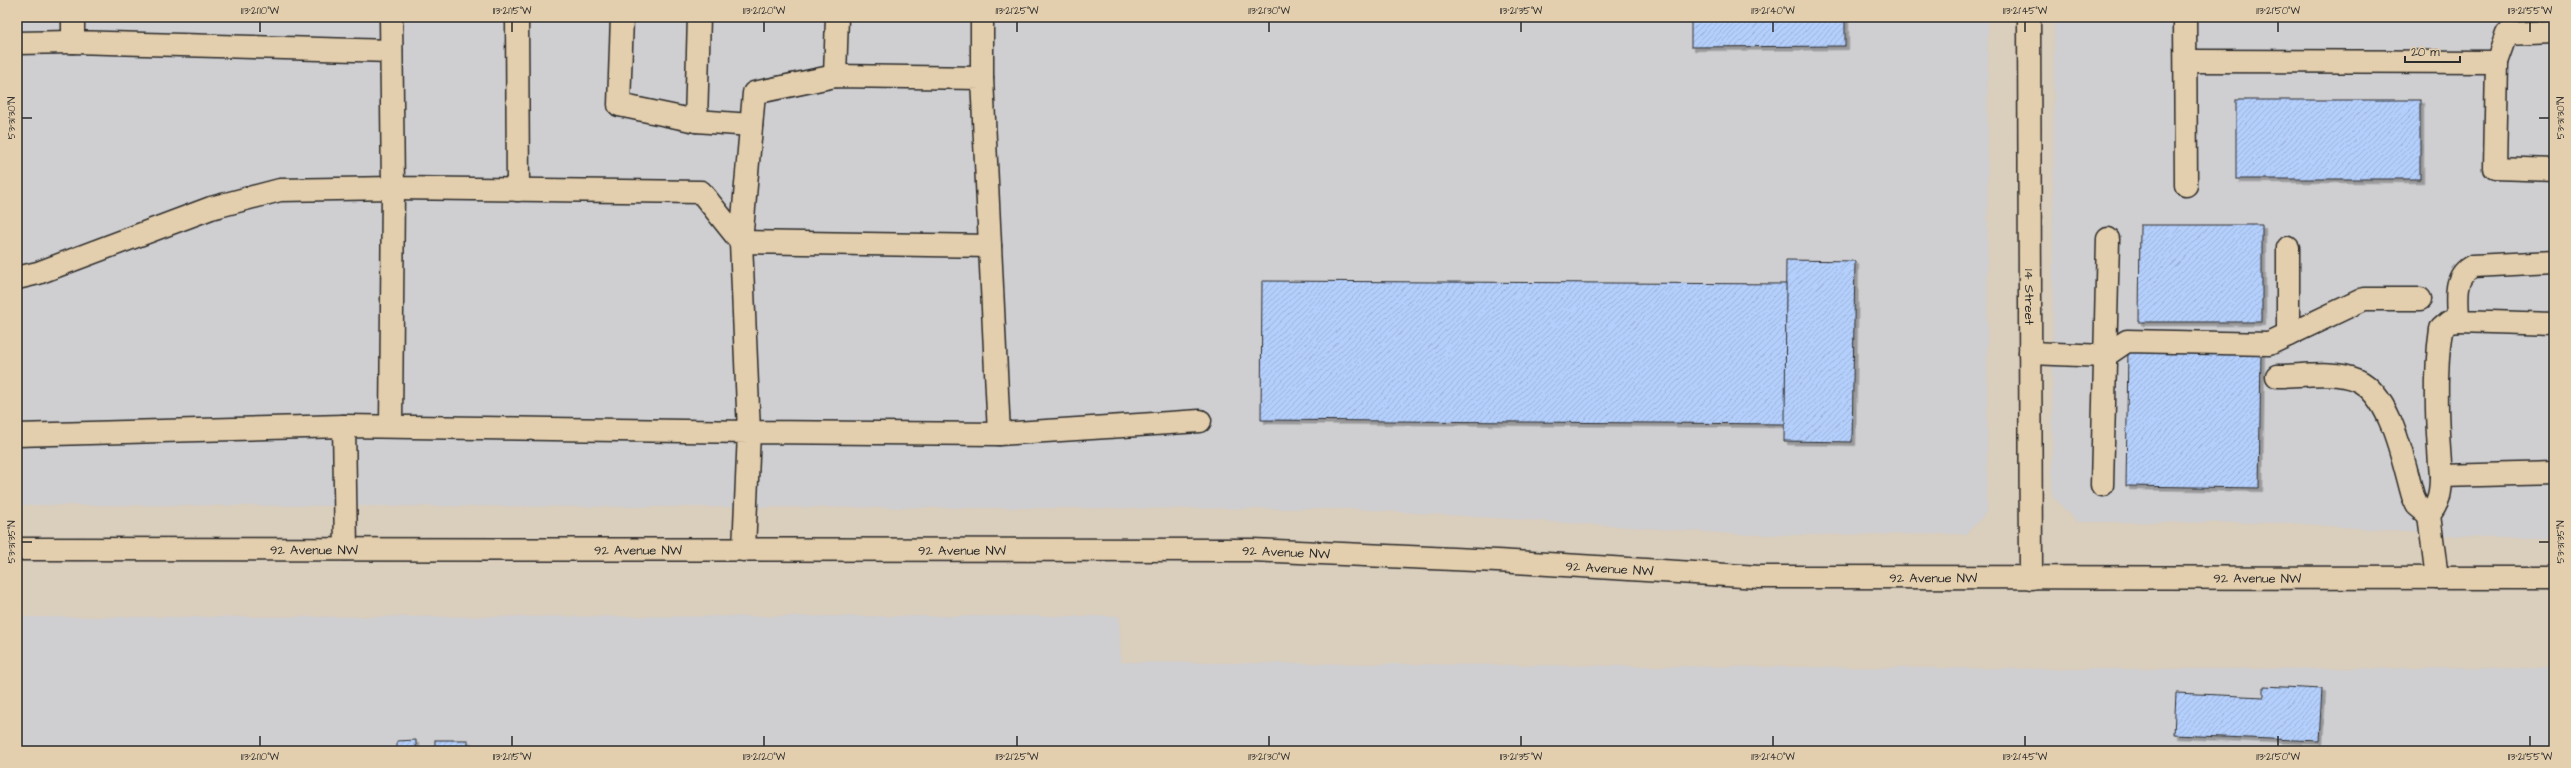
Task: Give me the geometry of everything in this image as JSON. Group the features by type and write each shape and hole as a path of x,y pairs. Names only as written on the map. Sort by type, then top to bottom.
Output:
{"street":[{"path":"73,17 73,42"},
{"path":"391,17 393,188 391,426"},
{"path":"517,17 518,190"},
{"path":"622,17 619,105 696,121 751,126"},
{"path":"696,121 699,17"},
{"path":"835,76 837,17"},
{"path":"982,17 982,78 999,434"},
{"name":"14 Street","path":"2029,17 2031,578"},
{"path":"2185,17 2186,185"},
{"path":"2554,32 2507,34 2497,62 2495,168 2554,170"},
{"path":"17,43 73,42 391,50"},
{"path":"2186,61 2497,62"},
{"path":"744,550 749,432 741,242 754,93 835,76 982,78"},
{"path":"17,278 38,273 210,208 280,190 393,188 701,192 741,242"},
{"path":"2102,485 2108,238"},
{"path":"741,242 990,246"},
{"path":"2288,248 2288,335"},
{"path":"2458,321 2459,278 2465,270 2473,266 2554,262"},
{"path":"2030,353 2105,356 2128,341 2270,344 2364,299 2420,299"},
{"path":"2429,515 2438,503 2441,493 2438,434 2439,345 2441,329 2449,322 2458,321 2554,324"},
{"path":"2277,376 2331,375 2357,380 2374,391 2384,406 2412,496 2417,505 2429,515 2437,578"},
{"path":"17,435 344,426 999,434 1200,421"},
{"path":"344,426 346,549"},
{"path":"2440,476 2554,473"},
{"name":"92 Avenue NW","path":"17,549 1252,550 1497,561 1759,577 2554,578"}],"shaded area":[{"path":"17,17 1988,17 1987,512 1966,534 1751,535 1354,509 17,505"},
{"path":"2054,17 2554,17 2554,538 2485,538 2290,523 2077,522 2052,496"},
{"path":"1119,616 1121,662 2074,669 2554,668 2554,751 17,751 17,617"}],"building":[{"path":"1691,17 1845,17 1845,46 1691,47"},
{"path":"2236,100 2420,100 2420,179 2236,179"},
{"path":"2140,225 2262,225 2262,322 2139,322"},
{"path":"1786,260 1855,261 1852,442 1784,441"},
{"path":"1262,281 1786,284 1785,424 1261,420"},
{"path":"2128,349 2261,351 2259,488 2126,486"},
{"path":"2264,686 2322,689 2319,741 2174,735 2176,693 2264,697"},
{"path":"416,740 416,751 397,751 397,741"},
{"path":"435,740 468,740 468,751 435,751"}]}
